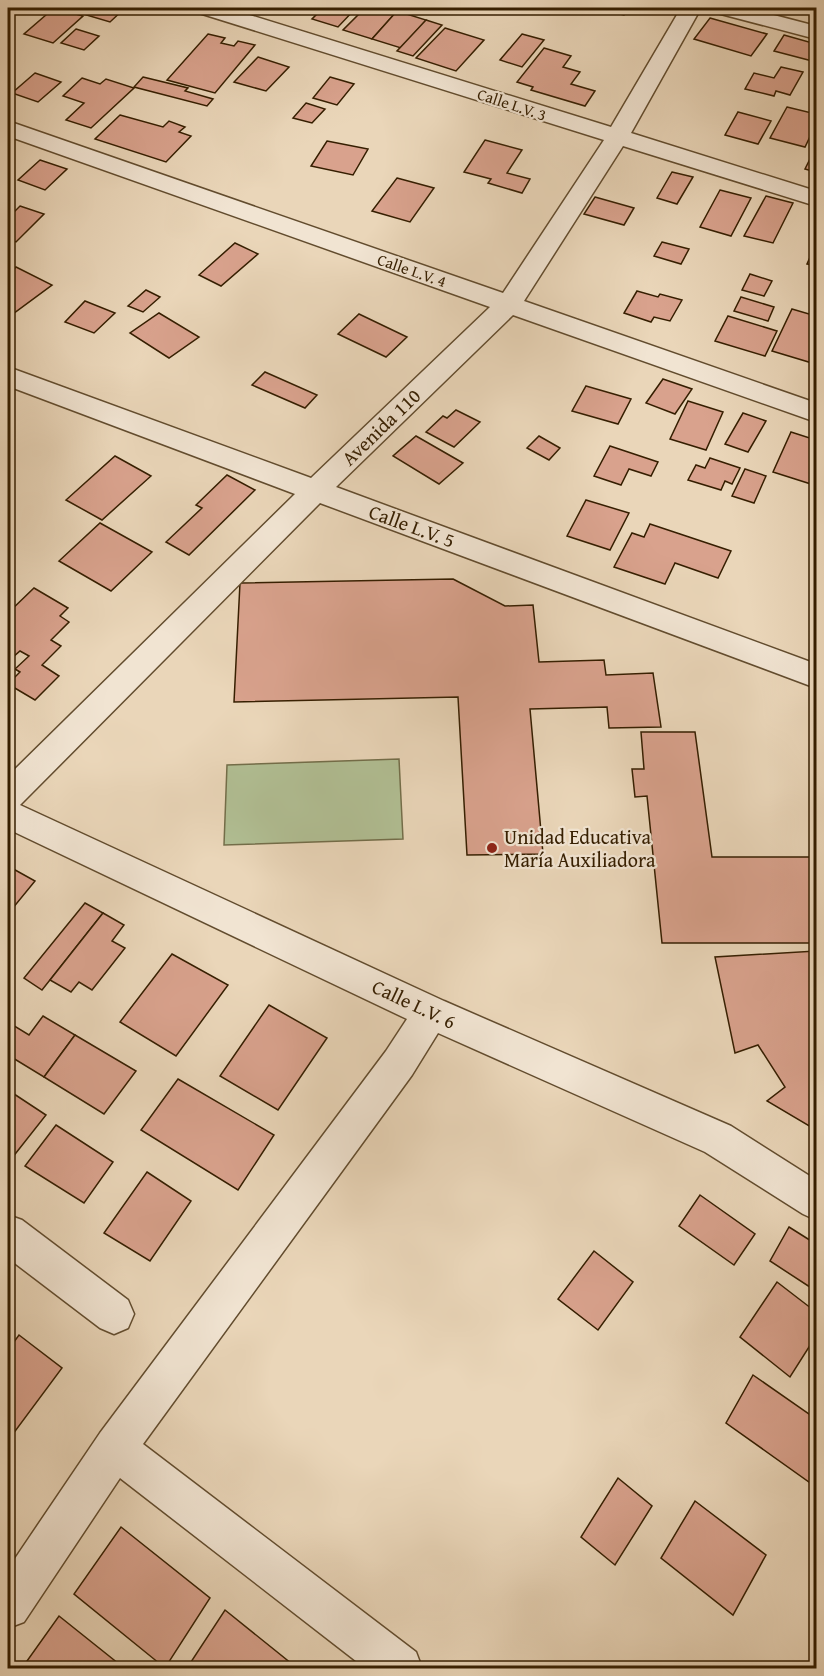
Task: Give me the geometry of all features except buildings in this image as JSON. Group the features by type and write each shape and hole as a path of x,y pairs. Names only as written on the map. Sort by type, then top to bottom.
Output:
{"street":[{"name":"Calle L.V. 3","path":"207,8 816,199"},
{"name":"Avenida 110","path":"8,796 315,490 509,304 617,137 691,8"},
{"path":"725,8 816,33"},
{"name":"Calle L.V. 4","path":"8,128 816,413"},
{"name":"Calle L.V. 5","path":"8,376 816,676"},
{"name":"Calle L.V. 6","path":"8,814 431,1012 718,1139 816,1201"},
{"path":"8,1606 115,1448 392,1072 431,1012"},
{"path":"8,1234 114,1314"},
{"path":"115,1448 400,1668"}],"green space":[{"path":"399,759 403,839 224,845 227,765"}],"place":[{"name":"Unidad Educativa María Auxiliadora","path":"492,848"}]}
